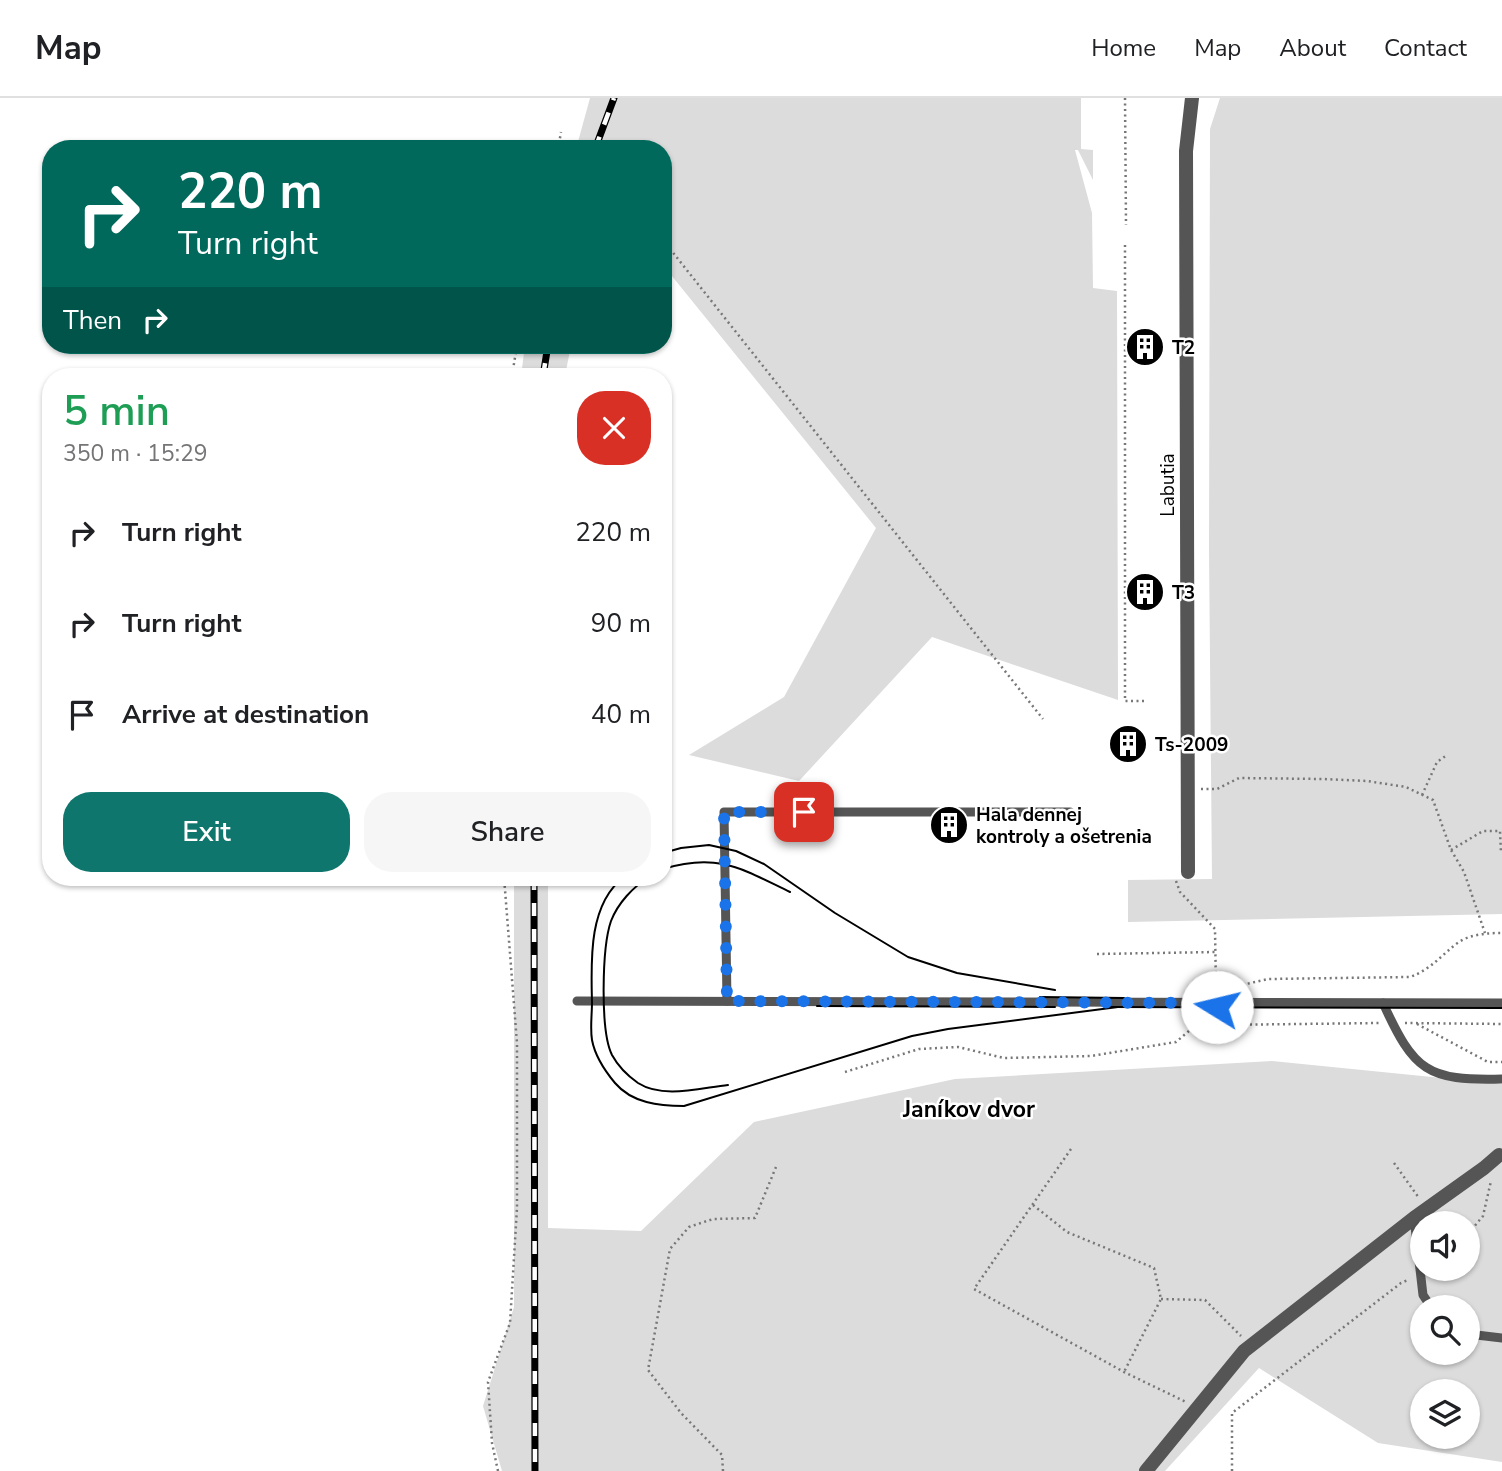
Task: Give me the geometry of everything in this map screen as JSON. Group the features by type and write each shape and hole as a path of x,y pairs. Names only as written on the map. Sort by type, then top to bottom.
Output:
{"street":[{"name":"Labutia","path":"1188,872 1186,151 1192,98"},
{"path":"1424,1211 1499,1155"},
{"path":"1146,1471 1250,1346 1410,1221"}],"lane":[{"path":"727,1001 724,812 1070,812"},
{"path":"577,1001 1502,1003"},
{"path":"1383,1003 1399,1039 1420,1063 1434,1073 1448,1078 1469,1080 1502,1079"},
{"path":"1480,1335 1502,1338"}],"path":[{"path":"1125,98 1126,225"},
{"path":"560,140 561,132"},
{"path":"1125,245 1125,701 1144,701"},
{"path":"672,251 1043,719"},
{"path":"1422,795 1437,762 1447,755"},
{"path":"1187,789 1217,789 1239,778 1323,779 1393,785 1433,800 1451,850 1464,872 1485,933"},
{"path":"1451,850 1483,831 1500,831 1501,853"},
{"path":"1172,873 1180,892 1214,929 1217,1025 1502,1024"},
{"path":"498,1471 492,1443 488,1382 510,1324 517,1208 517,1043 505,886"},
{"path":"1097,954 1215,952"},
{"path":"1415,1023 1488,1062 1502,1062"},
{"path":"1071,1149 974,1289 1124,1372 1197,1407"},
{"path":"1394,1163 1427,1209"},
{"path":"723,1471 722,1455 681,1413 648,1370 670,1249 689,1227 713,1219 755,1218 776,1167"},
{"path":"1480,1220 1492,1178"},
{"path":"1032,1205 1067,1232 1154,1268 1161,1299 1124,1372"},
{"path":"1232,1471 1232,1413 1401,1283 1410,1280"},
{"path":"1161,1299 1205,1300 1250,1346"}],"shaded area":[{"path":"590,98 1081,98 1081,149 1093,150 1093,180 1078,150 1075,150 1092,213 1093,288 1117,291 1118,700 932,637 799,781 689,755 784,697 876,528 672,276 672,140 578,140"},
{"path":"1220,98 1502,98 1502,914 1128,922 1128,880 1212,879 1209,550 1210,129"},
{"path":"524,354 569,354 567,368 522,368"},
{"path":"514,886 548,886 548,1228 641,1231 754,1122 955,1079 1272,1061 1502,1084 1502,1462 1417,1449 1480,1449 1480,1379 1410,1379 1410,1448 1378,1443 1259,1368 1165,1471 502,1471 483,1406 514,1307"}],"tram line":[{"path":"672,850 709,845 736,851 764,864 835,913 908,957 957,973 1055,990"},
{"path":"672,867 699,862 729,866 790,892"},
{"path":"614,886 604,902 594,935 591,1035 598,1057 615,1083 629,1095 646,1102 684,1106 912,1036 1118,1007"},
{"path":"638,886 614,914 608,933 604,968 604,1009 612,1055 627,1074 648,1088 682,1091 728,1085"},
{"path":"1040,997 1124,998"},
{"path":"817,1006 1055,1007"},
{"path":"1111,1007 1502,1008"}],"railway":[{"path":"598,140 614,98"},
{"path":"544,368 547,354"},
{"path":"534,886 535,1471"}],"place":[{"name":"T2","path":"1145,347"},
{"name":"T3","path":"1145,592"},
{"name":"Ts-2009","path":"1128,744"},
{"name":"Hala dennej kontroly a ošetrenia","path":"949,825"}],"district":[{"name":"Janíkov dvor","path":"969,1109"}],"route":[{"path":"804,812 724,812 727,1001 1216,1003 1217,1007"}]}
